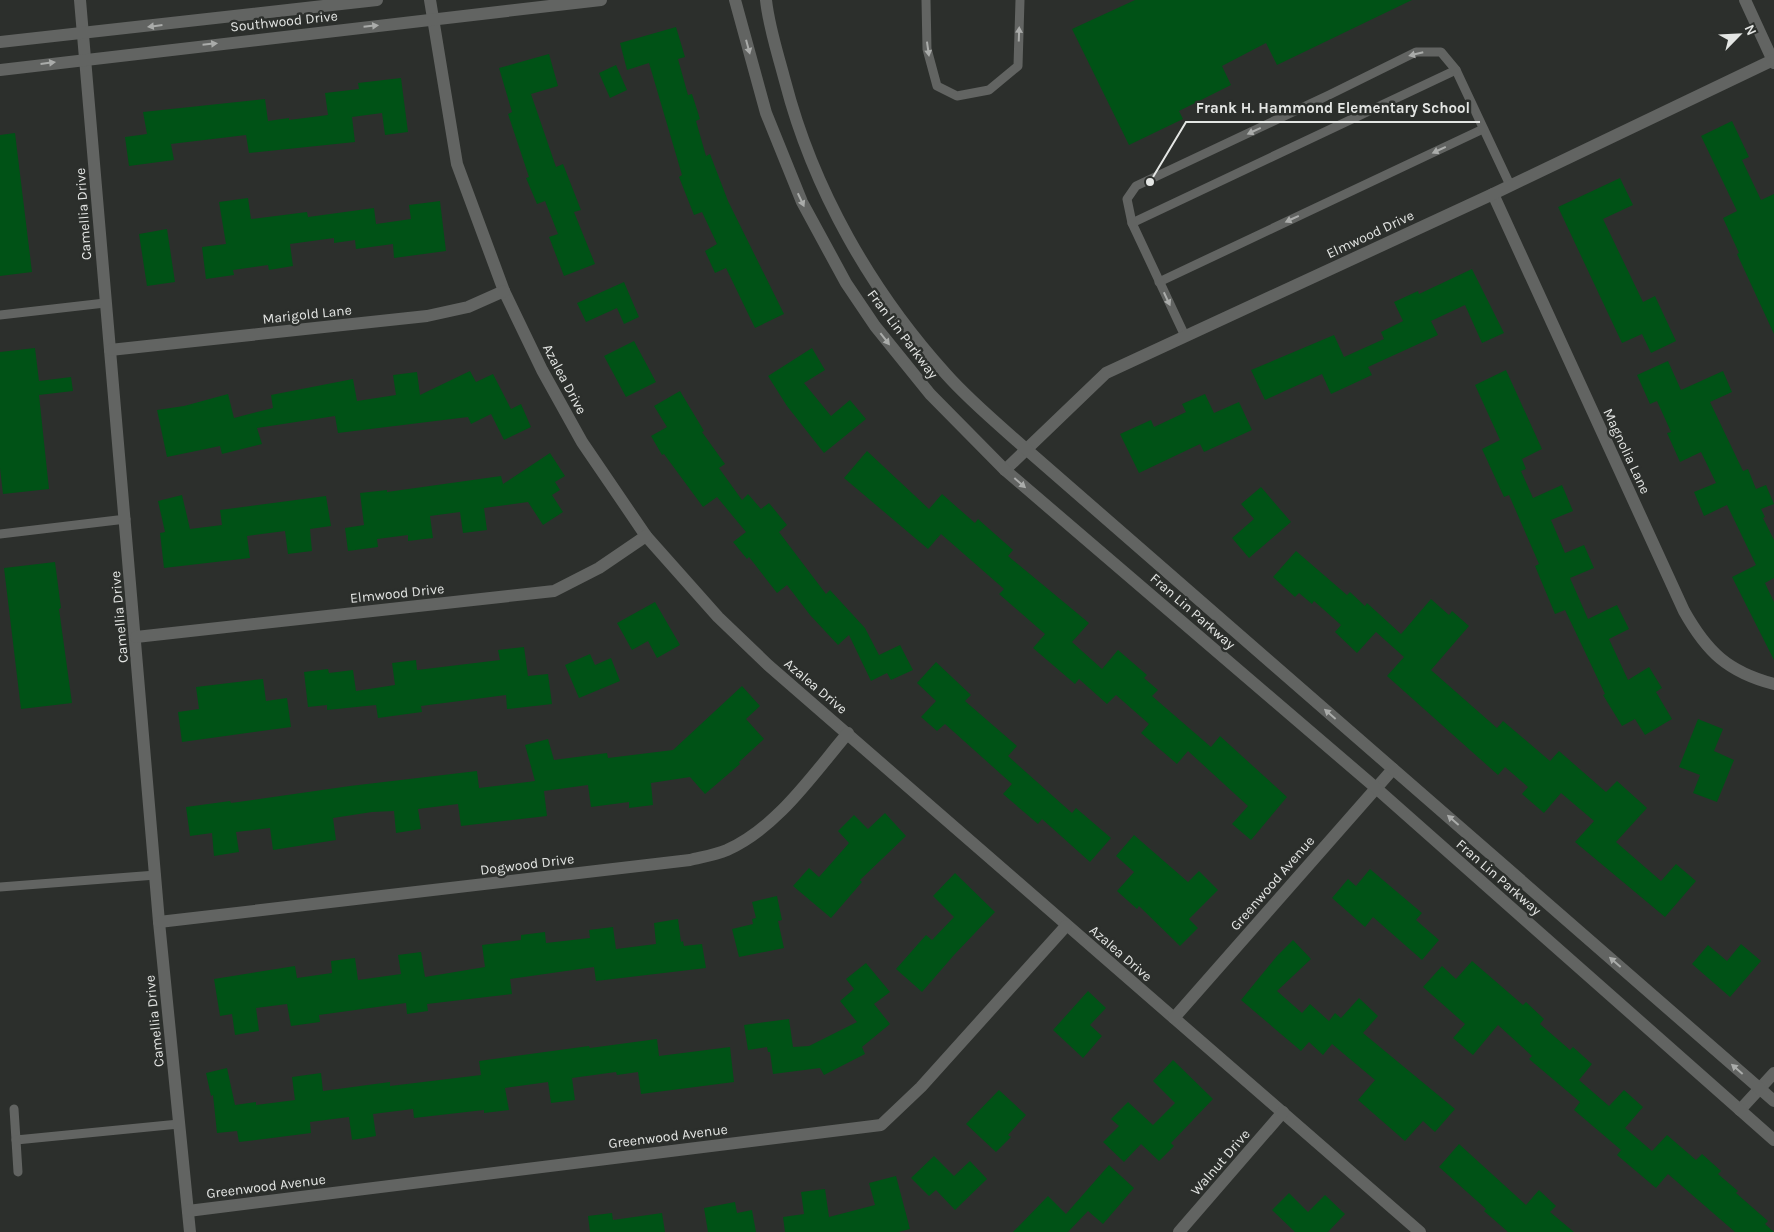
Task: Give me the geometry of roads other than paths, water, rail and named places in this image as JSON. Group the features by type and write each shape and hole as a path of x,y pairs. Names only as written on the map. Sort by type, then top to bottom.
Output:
{"street":[{"name":"Camellia Drive","path":"80,0 160,922 190,1232"},
{"name":"Southwood Drive","path":"0,42 83,35 377,0"},
{"name":"Azalea Drive","path":"430,0 457,164 504,291 542,370 582,442 646,536 718,617 768,665 848,732 1066,926 1420,1232"},
{"name":"Southwood Drive","path":"0,70 86,58 601,0"},
{"name":"Fran Lin Parkway","path":"736,0 766,114 782,158 832,260 875,326 930,394 1005,470 1376,788 1774,1140"},
{"name":"Fran Lin Parkway","path":"766,0 775,44 803,141 821,184 861,258 900,318 947,375 1026,449 1774,1101"},
{"path":"1745,0 1773,61"},
{"name":"Elmwood Drive","path":"1005,470 1106,373 1493,194 1773,61"},
{"name":"Magnolia Lane","path":"1493,194 1684,611 1696,633 1711,652 1728,666 1750,677 1774,684"},
{"name":"Marigold Lane","path":"110,350 427,316 468,307 504,291"},
{"name":"Elmwood Drive","path":"136,637 554,591 599,568 646,536"},
{"name":"Dogwood Drive","path":"160,922 690,860 710,856 749,838 779,813 848,732"},
{"name":"Greenwood Avenue","path":"1174,1018 1393,768"},
{"name":"Greenwood Avenue","path":"188,1211 881,1125 921,1087 1066,926"},
{"path":"1740,1110 1774,1072"},
{"name":"Walnut Drive","path":"1179,1232 1283,1112"}],"lane":[{"path":"926,0 927,49 937,86 957,96 989,90 1018,66 1020,0"},
{"path":"1184,336 1132,223 1126,199 1136,186 1416,52 1440,52 1456,70 1510,185"},
{"path":"1132,223 1456,70"},
{"path":"1159,282 1483,129"},
{"path":"0,316 105,303"},
{"path":"0,534 126,519"},
{"path":"0,888 156,875"},
{"path":"14,1108 18,1172"},
{"path":"16,1140 179,1124"}],"place":[{"name":"Frank H. Hammond Elementary School","path":"1150,182"}]}
